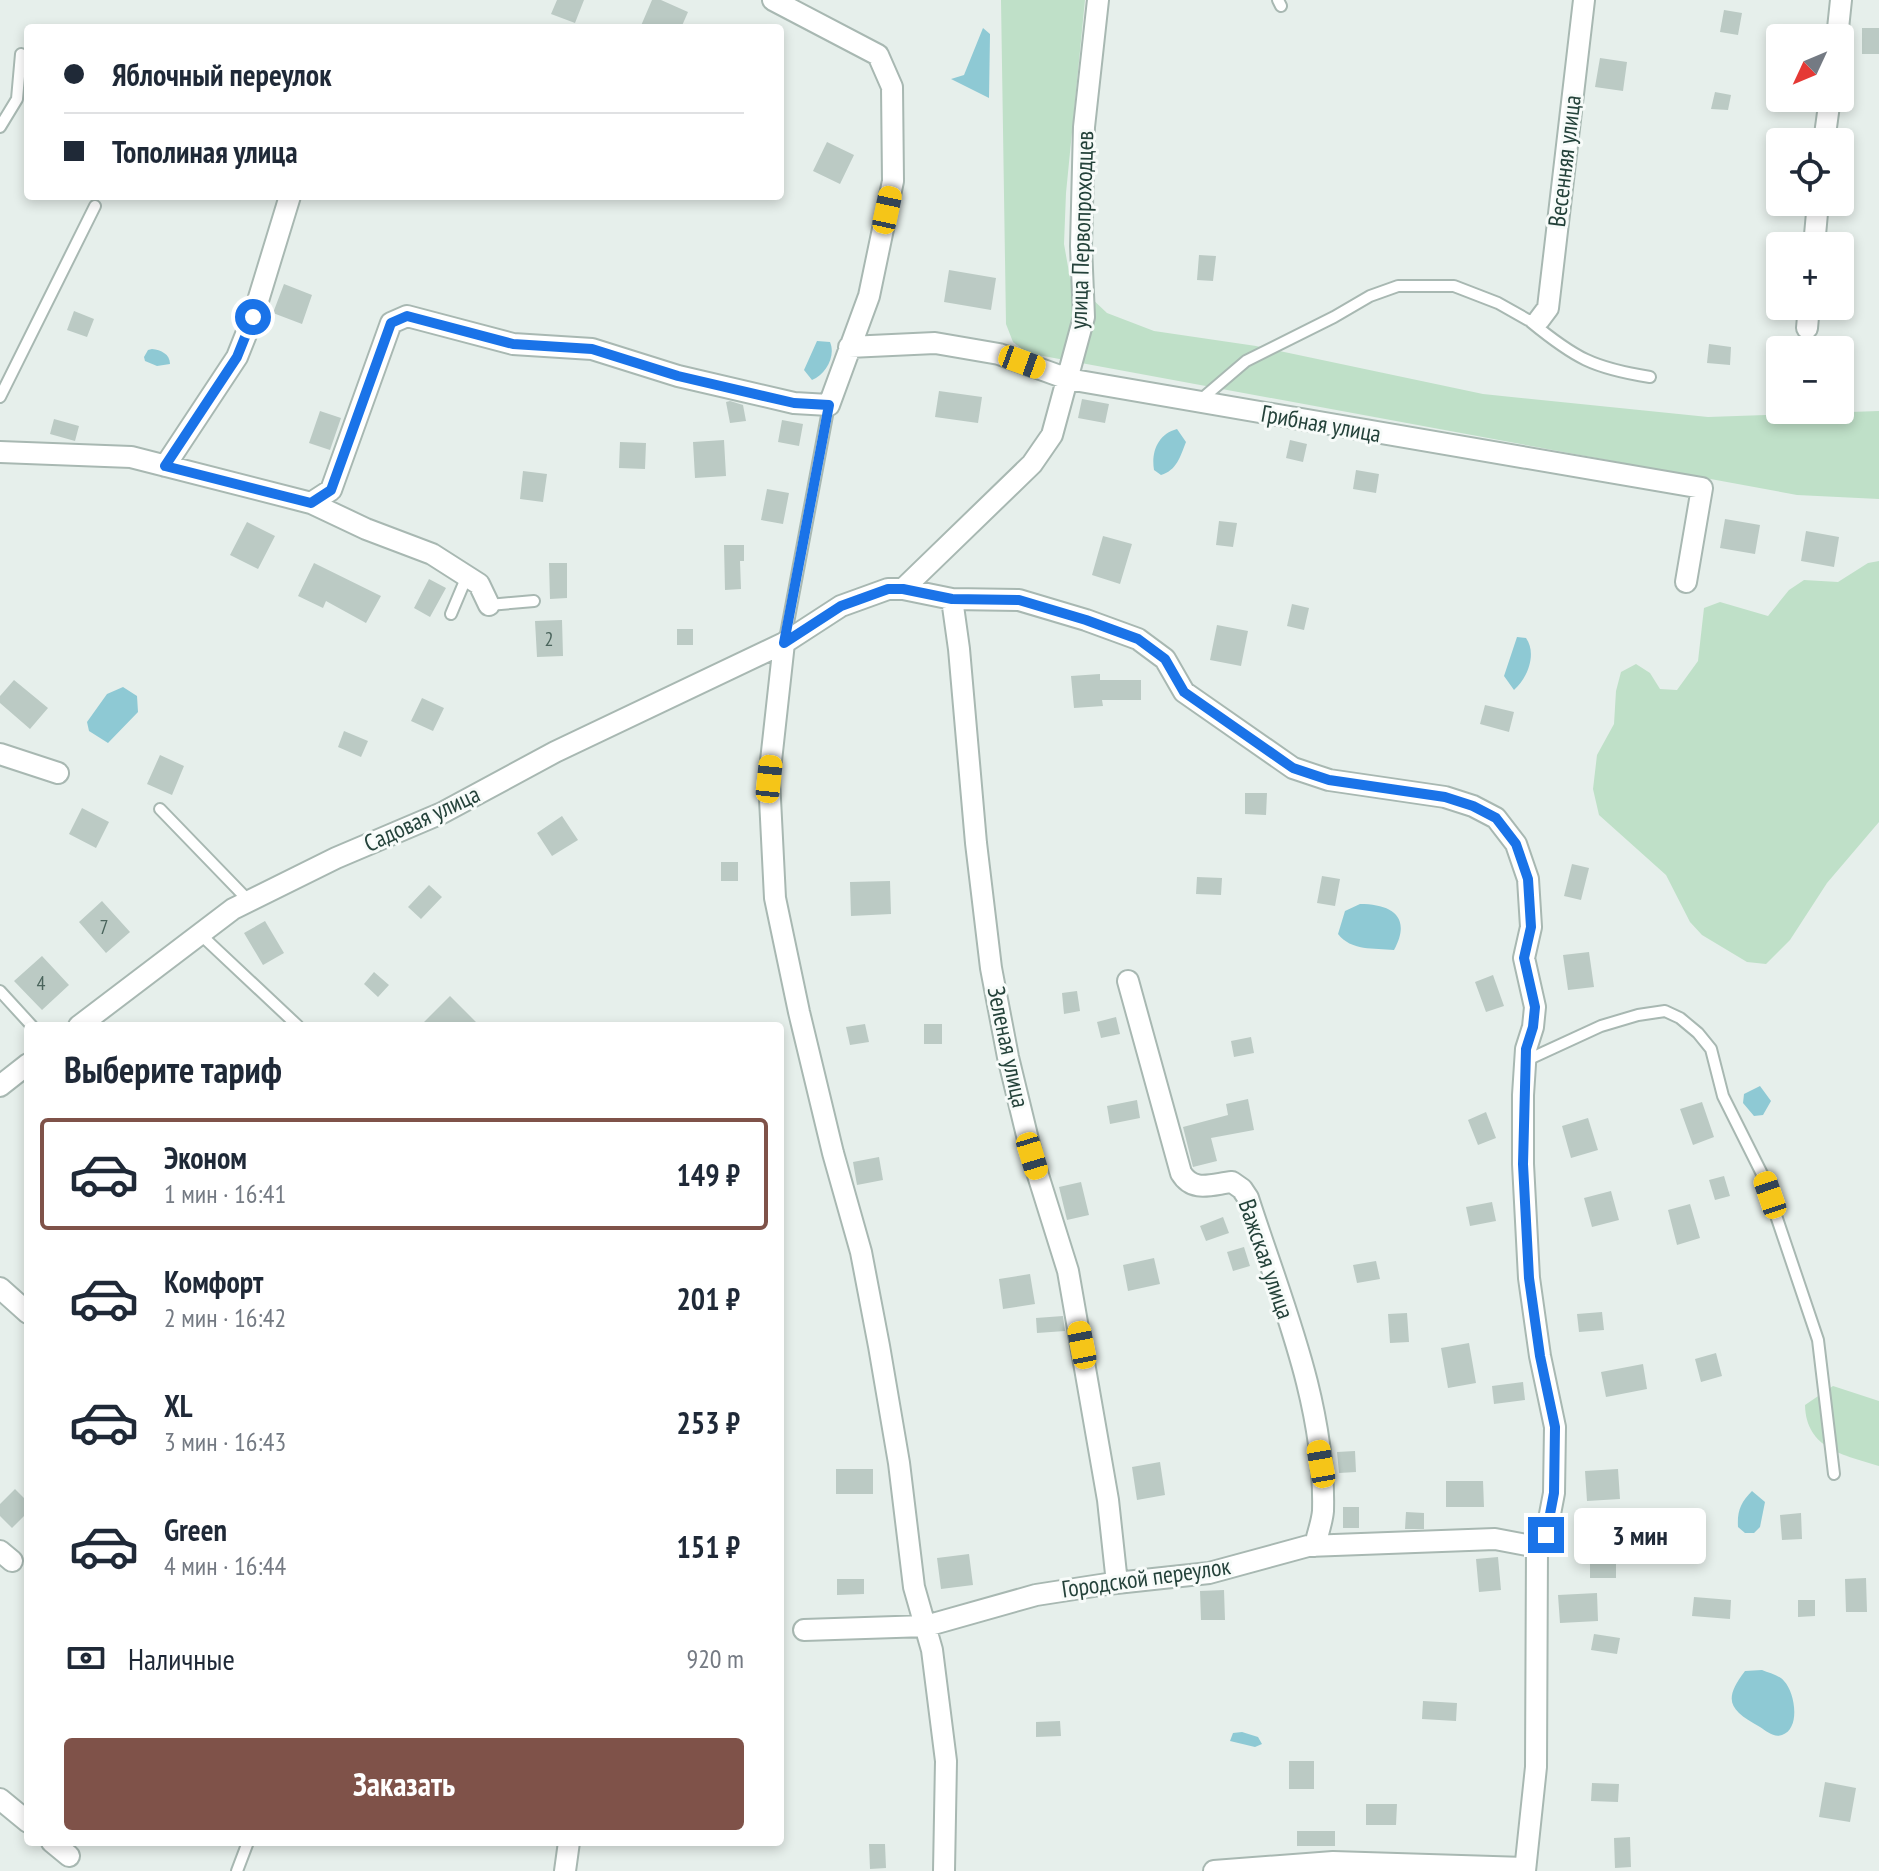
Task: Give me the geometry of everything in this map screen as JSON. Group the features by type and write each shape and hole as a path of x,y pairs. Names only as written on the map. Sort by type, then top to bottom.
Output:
{"street":[{"path":"311,503 331,490 391,323 407,316 513,344 592,349 678,376 794,403 829,405 869,296 893,181 892,87 878,55 773,0"},
{"name":"улица Первопроходцев","path":"903,589 1032,464 1052,435 1084,317 1081,246 1084,127 1098,0"},
{"name":"Весенняя улица","path":"1534,320 1548,308 1584,0"},
{"path":"1838,24 1841,0"},
{"path":"165,466 237,357 253,317 289,200"},
{"path":"1807,328 1808,320"},
{"name":"Грибная улица","path":"849,347 935,343 999,354 1068,379 1702,488 1686,582"},
{"path":"0,452 131,457 311,503 366,529 432,554 479,584 489,605"},
{"name":"Садовая улица","path":"84,1022 233,909 336,858 442,813 555,752 784,643 841,606 888,589 903,589"},
{"path":"903,589 952,599 1019,600 1138,639 1165,659 1184,692 1293,768 1329,780 1445,797 1496,818 1516,844 1528,879 1531,927 1524,958 1535,1007 1525,1055 1523,1164 1529,1278 1540,1356 1555,1427 1554,1493 1546,1535 1537,1547 1536,1767 1525,1870 1333,1862 1214,1871"},
{"name":"Зеленая улица","path":"952,599 991,968 1032,1156 1068,1271 1108,1500 1117,1583"},
{"path":"784,643 769,779 775,898 820,1097 861,1252 899,1463 914,1587 926,1626 946,1761 944,1871"},
{"path":"0,754 58,773"},
{"name":"Важская улица","path":"1128,981 1181,1173 1196,1187 1232,1182 1248,1198 1307,1381 1321,1464 1323,1514 1315,1546"},
{"path":"0,1086 24,1067"},
{"path":"0,1288 24,1309"},
{"name":"Городской переулок","path":"804,1630 926,1626 1036,1595 1209,1573 1315,1546 1495,1539 1537,1547"},
{"path":"0,1799 24,1819"},
{"path":"57,1846 69,1856"},
{"path":"565,1871 568,1846"}],"lane":[{"path":"0,127 17,99 21,54"},
{"path":"0,397 95,206"},
{"path":"1198,402 1246,361 1370,296 1398,286 1454,286 1534,320 1568,352 1609,371 1650,377"},
{"path":"784,643 829,405"},
{"path":"451,614 467,576"},
{"path":"489,605 534,601"},
{"path":"160,809 249,901"},
{"path":"200,934 294,1022"},
{"path":"0,991 28,1022"},
{"path":"1525,1055 1601,1026 1665,1011 1698,1033 1711,1049 1723,1096 1762,1174 1818,1340 1834,1474"},
{"path":"237,1871 246,1846"}],"green space":[{"path":"1001,0 1085,0 1064,244 1070,278 1107,313 1154,331 1256,346 1483,394 1708,417 1766,415 1766,424 1854,424 1854,412 1879,411 1879,499 1797,495 1027,353 1013,342 1006,324"},
{"path":"1879,561 1879,822 1827,883 1790,940 1766,964 1747,962 1702,935 1690,922 1666,875 1599,815 1593,789 1597,755 1614,724 1616,691 1621,672 1636,664 1650,673 1660,689 1677,690 1698,661 1704,608 1720,602 1768,616 1789,590 1804,580 1838,582 1868,563"},
{"path":"1833,1386 1879,1401 1879,1466 1829,1448 1812,1432 1805,1405"}],"water":[{"path":"983,28 990,34 989,98 951,79 964,75"},
{"path":"817,341 830,342 832,353 825,369 812,380 804,370"},
{"path":"148,350 164,353 170,364 157,366 145,361"},
{"path":"1177,429 1186,442 1174,466 1161,475 1154,470 1155,450 1165,435"},
{"path":"1517,637 1526,638 1531,658 1527,672 1514,690 1504,676"},
{"path":"123,687 137,696 138,712 108,743 89,731 87,722 107,694"},
{"path":"1360,904 1381,907 1396,915 1401,929 1394,950 1356,946 1338,934 1345,911"},
{"path":"1760,1086 1771,1101 1763,1115 1754,1116 1743,1103 1744,1094"},
{"path":"1752,1491 1765,1502 1760,1527 1754,1533 1745,1533 1738,1527 1738,1516 1742,1503"},
{"path":"1762,1670 1782,1679 1791,1693 1794,1718 1792,1726 1782,1735 1770,1734 1742,1715 1733,1704 1733,1690 1745,1671"},
{"path":"1242,1732 1258,1737 1262,1744 1255,1747 1230,1741 1233,1733"}],"building":[{"path":"557,0 584,0 575,23 551,14"},
{"path":"652,0 661,0 688,12 683,24 642,24"},
{"path":"1724,10 1742,13 1738,35 1720,32"},
{"path":"1862,28 1879,28 1879,54 1862,54"},
{"path":"1600,58 1627,62 1623,91 1595,87"},
{"path":"1715,92 1731,95 1728,110 1711,109"},
{"path":"827,142 854,155 840,184 813,171"},
{"path":"1199,255 1216,256 1213,281 1197,280"},
{"path":"949,270 996,278 991,310 944,302"},
{"path":"284,284 312,295 302,324 273,313"},
{"path":"74,311 94,319 87,337 67,330"},
{"path":"1709,344 1731,347 1730,365 1707,363"},
{"path":"939,391 982,397 978,423 935,417"},
{"path":"1082,399 1109,404 1105,423 1078,418"},
{"path":"726,402 743,405 746,421 730,423"},
{"path":"320,411 341,418 330,450 309,443"},
{"path":"54,419 79,426 75,441 50,434"},
{"path":"782,420 803,424 799,446 778,442"},
{"path":"724,440 726,476 695,478 693,442"},
{"path":"1290,440 1307,444 1303,462 1286,458"},
{"path":"620,442 646,443 645,469 619,468"},
{"path":"1356,470 1379,474 1376,493 1353,489"},
{"path":"523,471 547,474 543,502 520,499"},
{"path":"767,489 789,493 783,524 761,520"},
{"path":"1725,519 1760,525 1755,554 1720,548"},
{"path":"1219,521 1237,523 1233,547 1216,545"},
{"path":"247,522 275,536 258,569 230,555"},
{"path":"1806,531 1839,537 1834,567 1801,561"},
{"path":"1103,536 1132,544 1120,584 1092,575"},
{"path":"724,545 744,545 744,561 740,561 741,589 725,590"},
{"path":"314,563 381,596 366,623 326,601 323,608 298,596"},
{"path":"549,563 567,563 567,598 550,599"},
{"path":"429,579 446,588 430,617 414,608"},
{"path":"1292,604 1309,608 1304,630 1287,626"},
{"path":"562,620 563,656 537,657 535,621"},
{"path":"1217,625 1248,631 1241,666 1210,660"},
{"path":"677,629 693,629 693,645 677,645"},
{"path":"1100,674 1100,680 1141,680 1141,700 1102,700 1103,706 1074,708 1071,676"},
{"path":"14,680 48,708 30,729 0,703 0,696"},
{"path":"422,698 444,708 433,731 411,721"},
{"path":"1485,705 1514,712 1509,732 1480,724"},
{"path":"344,731 368,741 361,757 338,747"},
{"path":"160,755 184,766 172,795 147,784"},
{"path":"1245,793 1267,793 1266,815 1245,814"},
{"path":"82,808 109,822 96,848 69,834"},
{"path":"562,816 578,840 552,856 537,833"},
{"path":"721,862 738,862 738,881 721,881"},
{"path":"1572,864 1589,868 1581,900 1564,896"},
{"path":"1322,876 1340,879 1335,906 1317,903"},
{"path":"1197,877 1222,878 1221,895 1196,894"},
{"path":"890,881 891,914 851,916 850,882"},
{"path":"429,885 442,897 421,919 408,907"},
{"path":"102,901 130,932 106,953 79,922"},
{"path":"265,921 284,953 263,965 244,933"},
{"path":"1589,952 1594,987 1568,990 1563,955"},
{"path":"42,956 69,985 42,1010 14,981"},
{"path":"374,972 389,985 378,997 364,984"},
{"path":"1493,975 1504,1006 1486,1012 1475,982"},
{"path":"1077,991 1080,1011 1064,1014 1062,993"},
{"path":"450,996 476,1022 424,1022"},
{"path":"1116,1017 1120,1034 1101,1038 1097,1022"},
{"path":"865,1024 869,1042 850,1045 846,1027"},
{"path":"924,1024 942,1024 942,1044 924,1044"},
{"path":"1251,1037 1254,1053 1234,1057 1231,1041"},
{"path":"1248,1099 1254,1130 1211,1138 1217,1161 1193,1167 1183,1127 1228,1115 1226,1104"},
{"path":"1137,1100 1140,1118 1110,1124 1107,1106"},
{"path":"1702,1102 1714,1137 1693,1145 1680,1109"},
{"path":"1486,1112 1496,1138 1478,1145 1468,1120"},
{"path":"1588,1118 1598,1150 1571,1158 1562,1126"},
{"path":"879,1157 883,1180 857,1185 853,1162"},
{"path":"1724,1176 1730,1196 1715,1200 1709,1180"},
{"path":"1081,1182 1089,1215 1067,1220 1059,1187"},
{"path":"1611,1191 1619,1220 1592,1227 1584,1198"},
{"path":"1492,1202 1496,1221 1470,1226 1466,1207"},
{"path":"1690,1204 1700,1238 1677,1245 1668,1210"},
{"path":"1223,1217 1229,1233 1206,1241 1200,1226"},
{"path":"1244,1247 1250,1266 1233,1271 1227,1252"},
{"path":"1154,1258 1160,1284 1128,1291 1123,1265"},
{"path":"1376,1261 1380,1279 1357,1283 1353,1265"},
{"path":"1030,1274 1035,1304 1003,1309 999,1279"},
{"path":"1602,1312 1604,1330 1579,1332 1577,1314"},
{"path":"1407,1313 1409,1342 1390,1343 1388,1314"},
{"path":"1063,1316 1065,1331 1037,1333 1036,1318"},
{"path":"1469,1343 1476,1383 1448,1388 1441,1348"},
{"path":"1716,1353 1722,1376 1701,1382 1695,1359"},
{"path":"1643,1364 1647,1389 1606,1397 1601,1372"},
{"path":"1523,1382 1525,1400 1494,1404 1492,1386"},
{"path":"1355,1451 1356,1472 1339,1473 1337,1452"},
{"path":"1160,1462 1165,1495 1137,1500 1132,1467"},
{"path":"836,1469 873,1469 873,1494 836,1494"},
{"path":"1618,1469 1620,1499 1587,1501 1585,1471"},
{"path":"1446,1481 1483,1481 1484,1507 1446,1507"},
{"path":"15,1489 24,1498 24,1516 12,1528 0,1516 0,1504"},
{"path":"1343,1507 1359,1507 1359,1528 1343,1528"},
{"path":"1406,1512 1424,1513 1424,1529 1405,1529"},
{"path":"1801,1513 1802,1539 1782,1540 1780,1515"},
{"path":"1590,1551 1616,1552 1616,1578 1590,1578"},
{"path":"969,1554 973,1585 941,1589 937,1558"},
{"path":"1498,1557 1501,1590 1479,1592 1476,1559"},
{"path":"1866,1578 1867,1612 1846,1612 1845,1579"},
{"path":"837,1579 864,1579 864,1594 837,1595"},
{"path":"1224,1590 1225,1620 1201,1620 1200,1591"},
{"path":"1597,1593 1598,1621 1560,1623 1558,1595"},
{"path":"1694,1597 1731,1600 1730,1619 1692,1616"},
{"path":"1798,1600 1815,1600 1815,1616 1798,1617"},
{"path":"1594,1634 1620,1638 1617,1654 1591,1650"},
{"path":"1423,1701 1457,1703 1456,1721 1422,1719"},
{"path":"1060,1721 1061,1736 1036,1737 1036,1722"},
{"path":"1289,1761 1314,1761 1314,1789 1289,1789"},
{"path":"1825,1782 1856,1788 1850,1822 1819,1817"},
{"path":"1592,1783 1619,1784 1618,1802 1591,1801"},
{"path":"1366,1804 1397,1804 1396,1825 1366,1825"},
{"path":"1297,1831 1335,1831 1335,1846 1297,1846"},
{"path":"1630,1837 1631,1867 1615,1868 1614,1838"},
{"path":"869,1844 885,1844 886,1868 870,1869"}],"route":[{"path":"253,317 237,357 165,466 311,503 331,490 391,323 407,316 513,344 592,349 678,376 794,403 829,405 784,643 841,606 888,589 952,599 1019,600 1138,639 1165,659 1184,692 1293,768 1329,780 1445,797 1496,818 1516,844 1528,879 1531,927 1524,958 1535,1007 1526,1049 1523,1164 1529,1278 1540,1356 1555,1427 1554,1493 1546,1535"}]}
